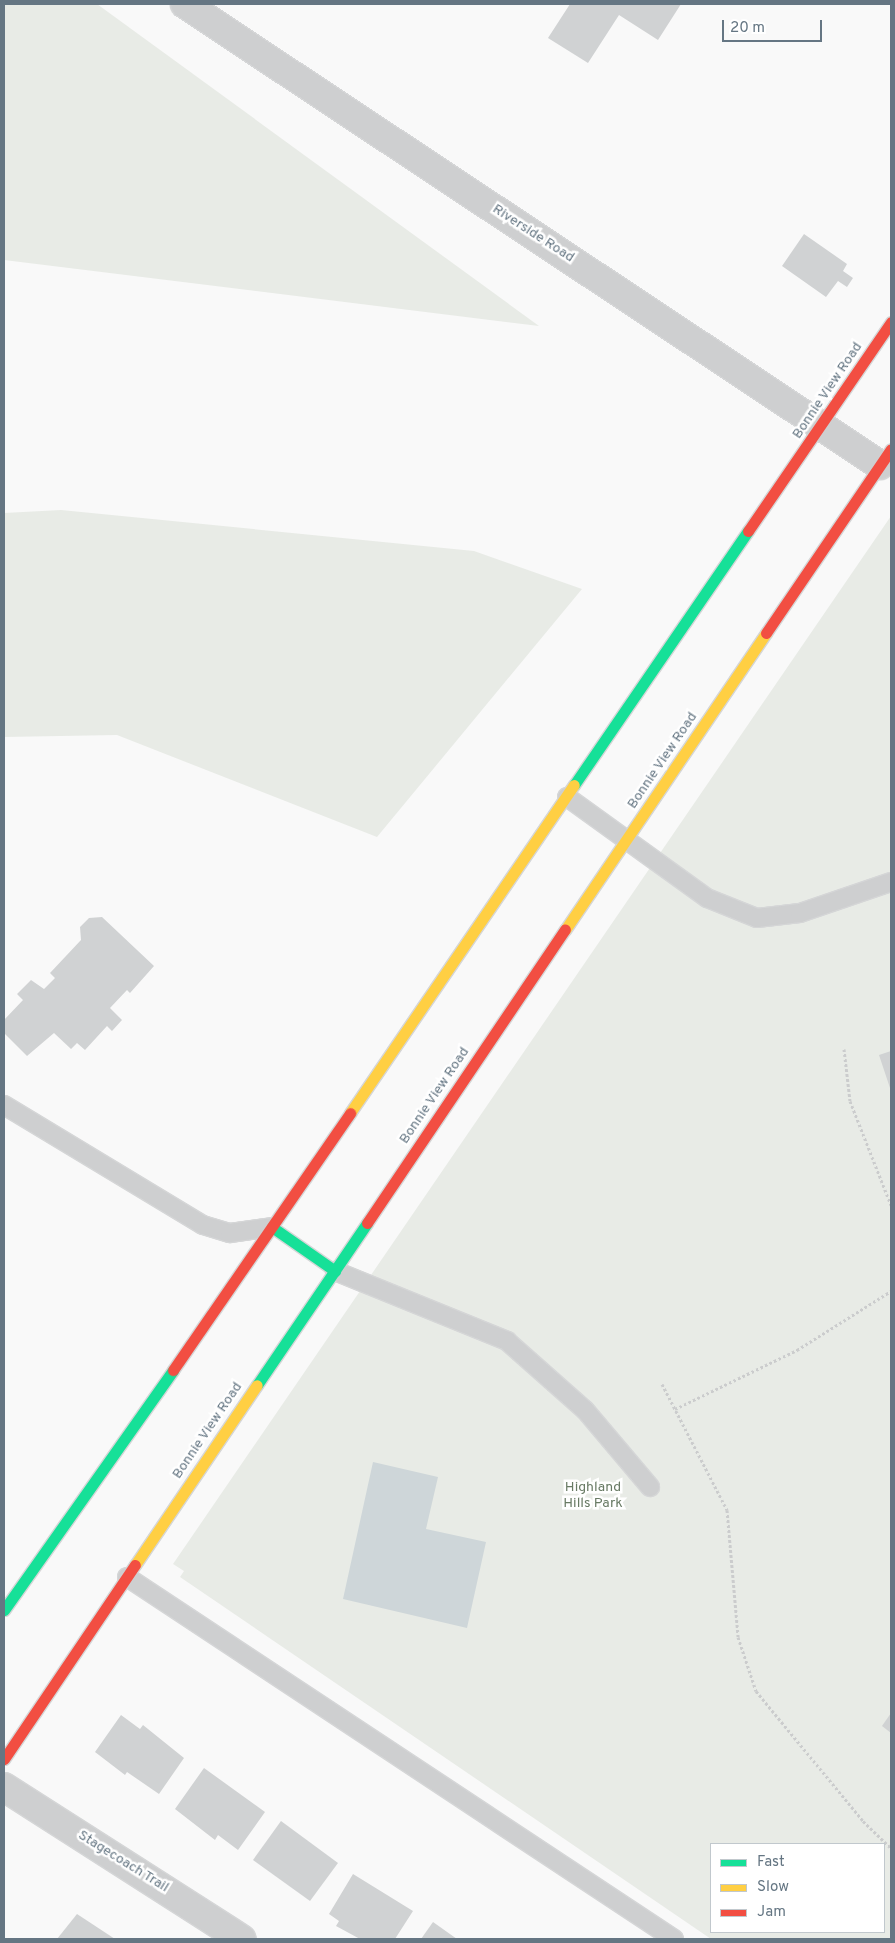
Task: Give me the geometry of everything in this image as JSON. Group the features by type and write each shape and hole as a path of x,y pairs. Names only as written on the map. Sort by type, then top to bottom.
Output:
{"main road":[{"name":"Bonnie View Road","path":"4,1610 272,1228 822,428 891,322"},
{"name":"Bonnie View Road","path":"4,1759 886,457"},
{"path":"272,1228 335,1270"}],"street":[{"name":"Riverside Road","path":"185,4 351,118 659,315 822,428 886,457"},
{"name":"Stagecoach Trail","path":"4,1787 209,1930 242,1939"}],"lane":[{"path":"567,797 707,898 756,918 800,913 891,882"},
{"path":"4,1105 203,1225 230,1232 272,1228"},
{"path":"335,1270 507,1341 585,1410 650,1487"},
{"path":"128,1577 674,1939"}],"path":[{"path":"844,1049 850,1101 891,1205"},
{"path":"675,1409 797,1350 891,1291"},
{"path":"662,1384 728,1510 738,1637 756,1691 863,1822 891,1848"}],"green space":[{"path":"4,4 97,4 539,326 4,260"},
{"path":"61,510 474,551 582,589 377,837 117,735 4,737 4,513"},
{"name":"Highland Hills Park","path":"891,516 891,1939 711,1939 180,1577 184,1571 173,1564"}],"shaded area":[{"path":"373,1462 438,1477 426,1529 486,1542 467,1628 343,1599"}],"building":[{"path":"570,4 681,4 658,40 619,15 588,63 548,38"},
{"path":"804,234 847,264 843,271 853,278 847,287 838,281 826,297 782,266"},
{"path":"102,917 154,966 130,993 127,990 110,1008 122,1020 112,1031 107,1026 85,1050 77,1043 71,1049 54,1033 27,1056 4,1033 4,1020 23,1000 17,994 31,980 44,989 55,978 50,973 81,940 80,927 89,918"},
{"path":"891,1051 891,1091 879,1055"},
{"path":"891,1713 891,1733 882,1726"},
{"path":"121,1715 140,1729 143,1725 184,1758 159,1794 127,1772 125,1775 95,1752"},
{"path":"204,1768 265,1812 238,1850 218,1835 215,1840 175,1809"},
{"path":"281,1821 338,1863 310,1901 253,1860"},
{"path":"353,1874 413,1911 395,1939 360,1939 336,1926 339,1921 329,1914"},
{"path":"77,1914 115,1939 57,1939"},
{"path":"433,1922 457,1939 421,1939"}],"traffic: fast":[{"path":"574,785 748,531"},
{"path":"257,1385 367,1223"},
{"path":"272,1227 335,1271"},
{"path":"4,1610 173,1370"}],"traffic: slow":[{"path":"565,930 766,633"},
{"path":"350,1113 574,785"},
{"path":"135,1565 257,1385"}],"traffic: jam":[{"path":"748,531 891,322"},
{"path":"766,633 891,449"},
{"path":"367,1223 565,930"},
{"path":"173,1370 350,1113"},
{"path":"4,1759 135,1565"}]}
